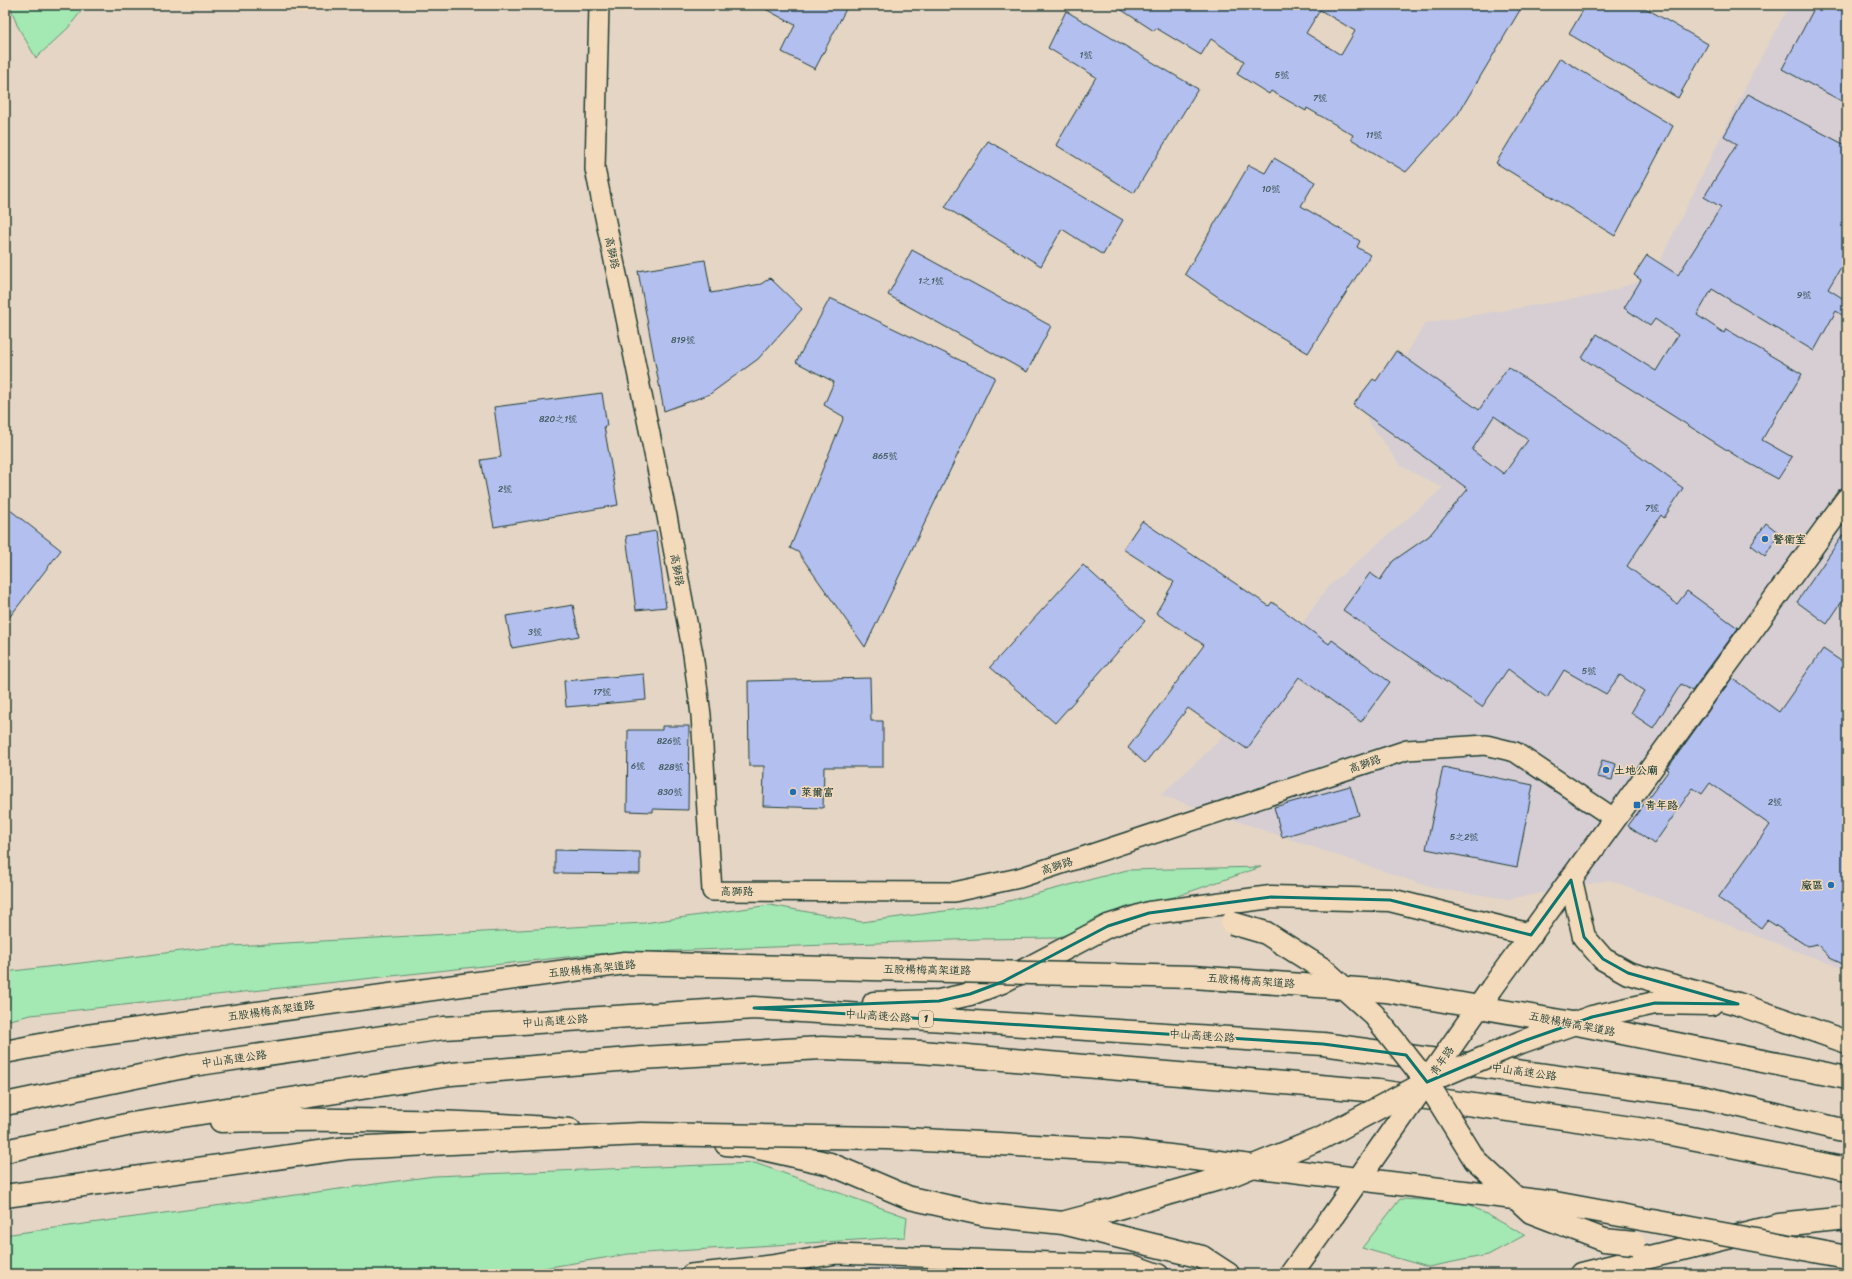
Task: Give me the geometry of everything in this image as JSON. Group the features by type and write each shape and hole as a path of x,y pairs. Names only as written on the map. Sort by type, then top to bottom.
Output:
{"main road":[{"name":"青年路","path":"1291,1274 1492,988 1847,499"},
{"path":"1571,880 1584,937 1603,959 1628,973 1738,1004 1847,1042"},
{"path":"754,1008 939,1001 970,994 1002,982 1108,926 1149,913 1272,897 1390,900 1531,935"},
{"path":"1185,908 1266,934 1323,969 1374,1015 1426,1082 1475,1160 1531,1212 1604,1240 1686,1248"},
{"name":"五股楊梅高架道路","path":"5,1052 87,1036 625,963 1194,977 1386,991 1572,1023 1847,1078"},
{"path":"1063,1223 1236,1173 1322,1138 1426,1082 1520,1042 1592,1017 1655,1003 1738,1004"},
{"name":"中山高速公路","path":"5,1104 193,1065 444,1028 754,1008 1323,1044 1702,1097 1847,1131"},
{"path":"5,1151 131,1124 451,1074 641,1058 822,1048 920,1052 1378,1091 1666,1132 1847,1169"},
{"path":"131,1124 315,1119 495,1125 750,1146 830,1164 910,1198 986,1215 1063,1223 1202,1257 1228,1274"},
{"path":"5,1196 347,1148 641,1134 886,1138 1129,1151 1555,1203 1847,1257"},
{"path":"1580,1274 1780,1225 1847,1218"}],"street":[{"name":"高獅路","path":"599,5 595,169 667,516 693,654 701,715 712,891 954,892 1019,878 1407,750 1486,745 1515,752 1615,819"},
{"path":"691,1274 771,1270 837,1254 1134,1265 1159,1274"}],"highlighted area":[{"path":"1571,880 1584,937 1603,959 1628,973 1738,1004 1655,1003 1592,1017 1521,1042 1427,1082 1406,1055 1323,1044 754,1008 939,1001 970,994 1002,982 1108,926 1149,913 1271,897 1390,900 1531,935"}],"shaded area":[{"path":"1790,5 1847,5 1847,970 1610,880 1510,899 1433,888 1161,795 1217,743 1328,587 1443,488 1401,466 1367,420 1425,323 1599,295 1652,277 1755,68"},
{"path":"884,1267 1006,1274 802,1274"}],"green space":[{"path":"10,5 86,5 68,28 36,58 17,25"},
{"path":"1261,867 1056,938 979,939 595,954 31,1015 5,1021 5,972 215,947 644,923 770,905 862,922 997,904 1127,870"},
{"path":"755,1163 907,1217 905,1237 628,1254 508,1274 5,1274 5,1235 11,1234 434,1176"},
{"path":"1400,1199 1464,1202 1525,1235 1488,1255 1428,1267 1362,1248"}],"building":[{"path":"758,5 848,5 815,69 782,52 795,25"},
{"path":"1114,5 1523,5 1458,114 1406,172 1351,139 1353,135 1307,108 1306,111 1271,91 1269,94 1237,74 1244,61 1211,39 1201,55 1156,28 1154,31","holes":["1320,10 1355,31 1341,55 1306,33"]},
{"path":"1586,5 1640,5 1708,44 1678,98 1569,34"},
{"path":"1816,5 1847,5 1847,104 1782,69"},
{"path":"1066,11 1198,89 1134,193 1056,145 1096,77 1048,48"},
{"path":"1560,58 1673,126 1615,236 1496,163"},
{"path":"1748,94 1847,146 1847,257 1828,289 1847,301 1847,318 1836,311 1814,351 1712,289 1697,315 1724,333 1726,329 1802,374 1762,440 1792,457 1778,479 1741,459 1582,358 1597,334 1656,371 1678,335 1655,319 1650,326 1624,308 1641,280 1634,275 1647,255 1678,275 1721,207 1704,197 1737,144 1724,136"},
{"path":"988,141 1123,220 1103,255 1062,229 1041,266 945,207"},
{"path":"1274,158 1315,182 1301,206 1360,241 1357,247 1370,255 1308,353 1244,315 1185,274 1249,165 1265,173"},
{"path":"912,250 1051,326 1027,372 888,295"},
{"path":"705,260 711,293 761,284 770,278 802,309 758,359 710,394 664,411 638,271"},
{"path":"830,298 995,377 865,647 798,552 790,548 844,417 824,405 834,382 796,362"},
{"path":"1396,351 1479,410 1508,367 1600,428 1683,488 1664,518 1661,515 1627,566 1677,604 1687,591 1738,628 1692,691 1681,684 1653,728 1631,713 1644,691 1620,675 1606,694 1564,670 1547,698 1508,669 1482,707 1343,610 1370,573 1380,580 1393,561 1429,536 1468,489 1353,405 1373,379 1376,381","holes":["1494,416 1528,440 1504,474 1472,450"]},
{"path":"602,393 607,426 604,426 618,505 494,527 481,460 501,457 494,407"},
{"path":"5,506 61,550 5,623"},
{"path":"1142,521 1269,606 1272,602 1329,644 1332,640 1390,682 1361,722 1299,677 1247,749 1188,708 1145,763 1128,748 1204,645 1156,613 1174,582 1123,549"},
{"name":"警衛室","path":"1766,523 1779,533 1765,556 1751,545"},
{"path":"1847,529 1847,594 1827,624 1797,602"},
{"path":"656,531 666,607 636,610 626,536"},
{"path":"1083,565 1145,621 1055,723 990,667"},
{"path":"573,605 579,636 512,648 506,616"},
{"path":"1823,649 1847,665 1847,966 1830,958 1817,944 1807,946 1767,920 1761,928 1718,898 1770,825 1710,783 1702,794 1693,788 1654,844 1628,826 1669,770 1667,769 1732,678 1779,712"},
{"path":"644,674 646,700 566,707 564,681"},
{"path":"870,678 871,721 883,721 883,767 824,767 823,808 763,806 764,766 749,766 748,681"},
{"path":"662,726 689,726 688,810 653,809 653,812 627,811 628,730 662,730"},
{"name":"土地公廟","path":"1602,760 1616,764 1612,780 1597,777"},
{"path":"1443,767 1533,785 1517,867 1426,849"},
{"path":"1350,786 1359,815 1282,837 1274,807"},
{"path":"555,850 640,852 640,874 555,873"}],"place":[{"name":"警衛室","path":"1765,539"},
{"name":"土地公廟","path":"1606,770"},
{"name":"萊爾富","path":"793,792"},
{"name":"青年路","path":"1637,805"},
{"name":"廠區","path":"1831,885"}]}
